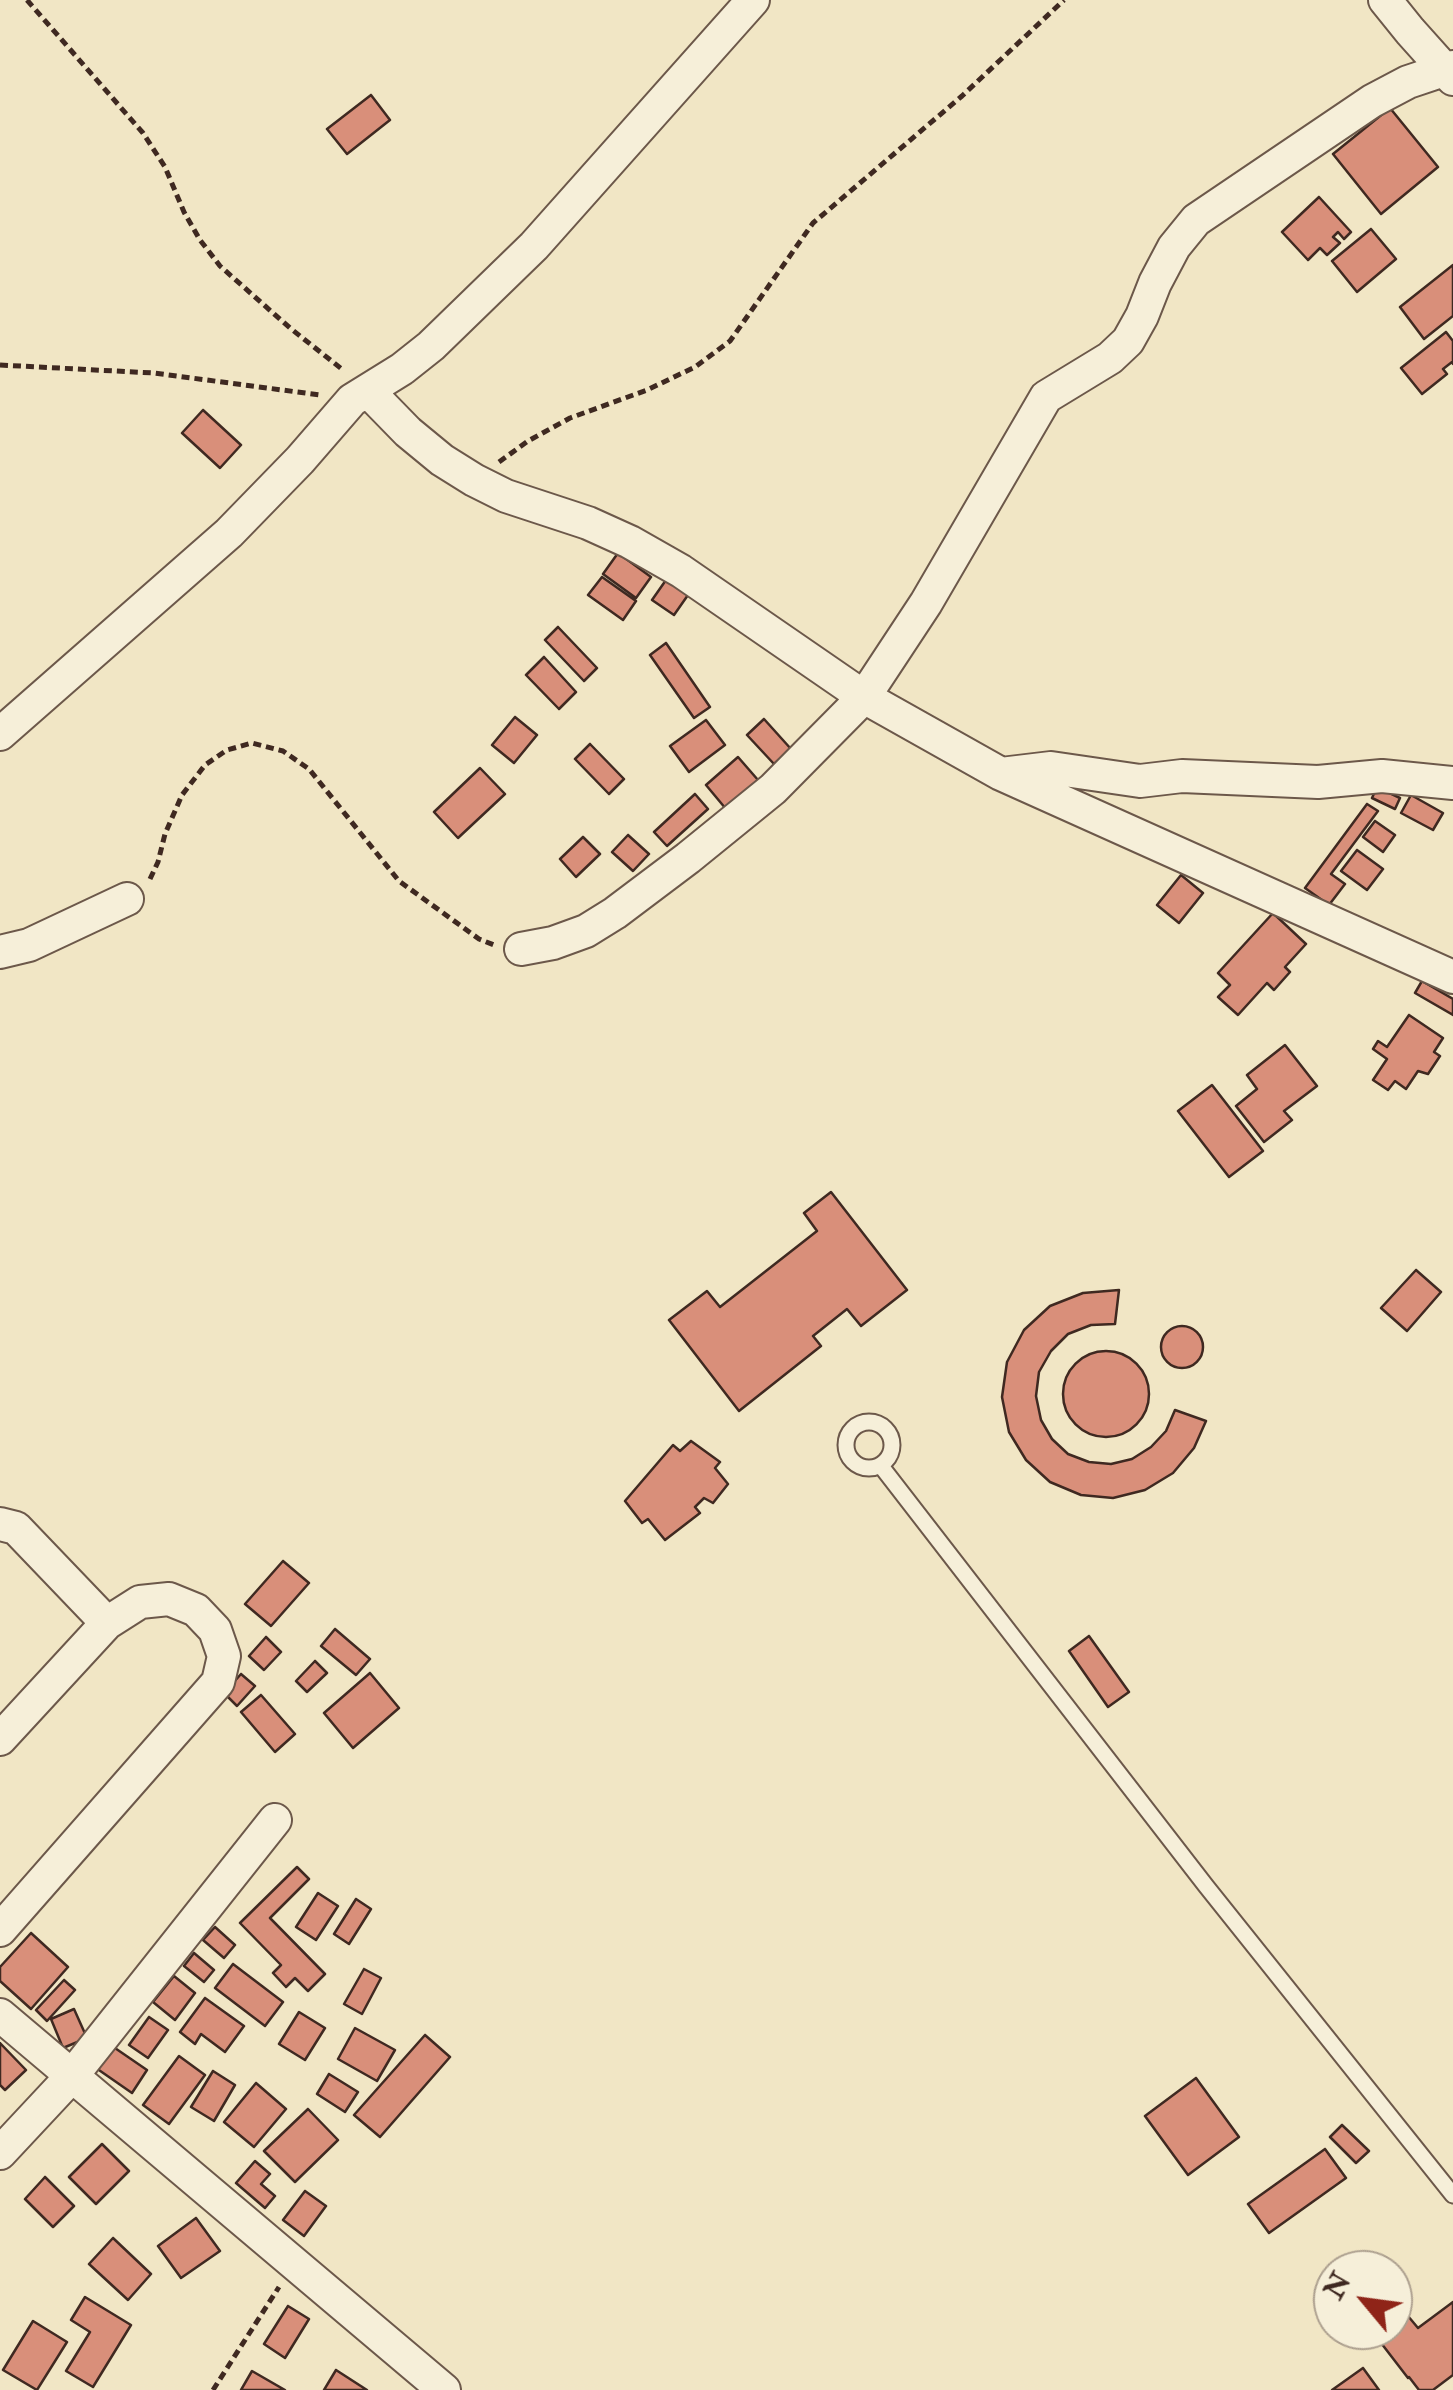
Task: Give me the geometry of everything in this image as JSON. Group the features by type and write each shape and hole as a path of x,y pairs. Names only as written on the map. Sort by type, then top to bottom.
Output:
{"street":[{"path":"0,734 228,533 360,396 431,346 534,246 753,0"},
{"path":"1385,0 1450,72"},
{"path":"522,949 586,931 615,913 772,789 864,697 926,602 1046,397 1110,358 1128,340 1174,247 1196,220 1372,101 1408,82 1450,72"},
{"path":"360,396 474,480 506,496 630,542 680,570 864,697 1002,774 1453,977"},
{"path":"1002,774 1051,768 1140,781 1182,776 1318,782 1382,776 1453,783"},
{"path":"0,952 29,945 127,899"},
{"path":"0,1524 16,1528 107,1623"},
{"path":"0,1739 107,1623 140,1602 169,1598 196,1610 215,1630 224,1656 218,1682 0,1930"},
{"path":"0,2153 72,2077 275,1820"},
{"path":"0,2015 444,2390"}],"lane":[{"path":"882,1466 1206,1886 1453,2195"}],"path":[{"path":"28,0 143,133 200,240 220,266 360,396"},
{"path":"474,480 570,418 648,390 695,367 730,341 812,223 962,96 1064,0"},
{"path":"0,365 154,373 360,396"},
{"path":"127,899 152,876 182,795 206,765 227,750 252,743 283,752 309,769 388,871 412,892 479,939 498,947 522,949"},
{"path":"213,2390 294,2263"}],"building":[{"path":"371,95 390,120 347,154 327,129"},
{"path":"1390,108 1438,167 1381,214 1333,154"},
{"path":"1319,197 1351,232 1344,239 1338,232 1333,237 1340,243 1327,255 1320,248 1308,260 1282,232"},
{"path":"1371,229 1396,259 1357,292 1332,261"},
{"path":"1453,265 1453,316 1424,339 1400,307"},
{"path":"1446,332 1453,341 1453,364 1443,369 1447,374 1422,394 1401,368"},
{"path":"203,410 241,445 220,468 182,433"},
{"path":"618,553 651,577 636,598 603,574"},
{"path":"602,577 636,601 623,620 588,595"},
{"path":"666,580 688,595 674,615 652,600"},
{"path":"558,627 597,668 584,681 545,640"},
{"path":"666,643 710,707 694,718 650,655"},
{"path":"544,657 576,692 559,709 526,675"},
{"path":"515,717 537,735 514,763 492,745"},
{"path":"764,719 791,749 774,764 747,735"},
{"path":"706,720 725,745 689,772 670,746"},
{"path":"590,744 624,779 609,794 575,759"},
{"path":"738,757 758,780 726,809 706,785"},
{"path":"480,768 505,794 458,838 434,812"},
{"path":"1377,787 1400,798 1395,809 1372,798"},
{"path":"695,794 708,809 667,846 654,832"},
{"path":"1411,795 1443,813 1433,830 1401,813"},
{"path":"1367,804 1378,811 1331,874 1345,884 1329,905 1305,888"},
{"path":"1375,821 1395,835 1383,852 1363,837"},
{"path":"628,835 649,854 633,871 612,852"},
{"path":"583,837 600,854 576,877 560,859"},
{"path":"1357,850 1383,869 1367,890 1341,871"},
{"path":"1181,875 1203,893 1179,923 1157,905"},
{"path":"1273,913 1306,944 1285,967 1290,972 1274,990 1267,983 1238,1015 1218,997 1230,985 1218,973"},
{"path":"1422,981 1453,999 1453,1015 1415,993"},
{"path":"1409,1015 1443,1038 1434,1052 1440,1056 1428,1074 1418,1071 1406,1089 1395,1081 1388,1090 1373,1080 1387,1059 1373,1049 1378,1041 1387,1047"},
{"path":"1285,1045 1317,1086 1284,1111 1292,1120 1264,1142 1236,1106 1257,1089 1247,1075"},
{"path":"1212,1085 1263,1151 1229,1177 1178,1111"},
{"path":"831,1192 907,1290 861,1326 847,1309 813,1336 821,1346 739,1411 669,1320 707,1291 720,1307 817,1231 804,1213"},
{"path":"1416,1270 1441,1292 1407,1331 1381,1308"},
{"path":"1119,1290 1115,1324 1091,1325 1068,1334 1051,1351 1039,1372 1036,1396 1041,1420 1052,1439 1068,1454 1089,1462 1111,1464 1132,1459 1151,1447 1166,1431 1175,1410 1206,1421 1194,1448 1173,1473 1145,1490 1113,1498 1081,1495 1050,1482 1026,1460 1009,1432 1002,1397 1007,1362 1024,1330 1050,1306 1083,1293"},
{"path":"1182,1326 1197,1332 1203,1347 1197,1362 1182,1368 1167,1362 1161,1347 1167,1332"},
{"path":"1106,1351 1130,1358 1142,1370 1149,1394 1142,1418 1130,1430 1106,1437 1082,1430 1070,1418 1063,1394 1070,1370 1082,1358"},
{"path":"691,1441 720,1462 715,1468 728,1484 713,1503 704,1498 695,1507 700,1513 665,1540 648,1519 642,1523 625,1501 673,1445 680,1451"},
{"path":"283,1561 309,1583 271,1626 245,1604"},
{"path":"335,1629 370,1659 356,1675 321,1646"},
{"path":"1089,1636 1129,1692 1108,1707 1069,1651"},
{"path":"266,1637 281,1652 264,1670 249,1656"},
{"path":"315,1661 327,1673 307,1692 296,1681"},
{"path":"370,1673 399,1708 353,1748 324,1713"},
{"path":"241,1674 255,1686 237,1706 224,1693"},
{"path":"261,1695 295,1734 275,1752 241,1712"},
{"path":"297,1867 309,1879 270,1918 325,1974 308,1991 295,1978 286,1987 273,1973 281,1965 240,1923"},
{"path":"318,1893 338,1906 316,1940 296,1927"},
{"path":"356,1899 371,1909 349,1944 334,1934"},
{"path":"215,1927 235,1945 224,1958 203,1940"},
{"path":"31,1933 68,1967 31,2009 0,1981 0,1967"},
{"path":"194,1953 214,1970 204,1982 184,1966"},
{"path":"233,1964 283,2002 265,2026 215,1988"},
{"path":"364,1969 381,1978 362,2014 344,2004"},
{"path":"174,1976 195,1993 175,2020 153,2002"},
{"path":"64,1980 75,1990 47,2021 36,2010"},
{"path":"205,1998 244,2026 225,2052 201,2034 195,2044 180,2032"},
{"path":"74,2009 87,2038 63,2048 51,2019"},
{"path":"299,2012 325,2028 305,2060 279,2044"},
{"path":"149,2017 168,2030 148,2058 129,2045"},
{"path":"355,2028 395,2050 377,2081 338,2059"},
{"path":"425,2035 450,2057 380,2137 354,2115"},
{"path":"0,2043 26,2070 5,2090 0,2085"},
{"path":"112,2046 147,2070 132,2093 96,2068"},
{"path":"179,2056 205,2075 169,2124 143,2105"},
{"path":"213,2071 235,2085 214,2121 191,2107"},
{"path":"329,2074 358,2092 345,2112 317,2094"},
{"path":"1196,2078 1239,2137 1188,2175 1145,2116"},
{"path":"256,2083 286,2109 254,2147 224,2122"},
{"path":"308,2109 338,2140 295,2182 264,2151"},
{"path":"1342,2125 1369,2151 1356,2163 1330,2137"},
{"path":"102,2144 129,2171 96,2204 69,2177"},
{"path":"1325,2149 1346,2178 1269,2233 1248,2204"},
{"path":"255,2161 270,2174 261,2184 275,2196 265,2208 236,2183"},
{"path":"45,2177 74,2206 53,2227 25,2199"},
{"path":"305,2191 326,2206 304,2236 283,2220"},
{"path":"196,2218 220,2251 181,2278 158,2246"},
{"path":"113,2238 151,2274 128,2300 89,2264"},
{"path":"85,2297 131,2325 93,2387 66,2371 90,2332 71,2320"},
{"path":"1453,2302 1453,2375 1433,2390 1419,2390 1386,2350 1413,2350 1413,2322 1418,2328"},
{"path":"288,2306 309,2319 285,2358 264,2344"},
{"path":"33,2321 67,2342 37,2390 3,2370"},
{"path":"1363,2368 1379,2390 1332,2390"},
{"path":"336,2370 367,2390 324,2390"},
{"path":"252,2371 285,2390 241,2390"}]}
